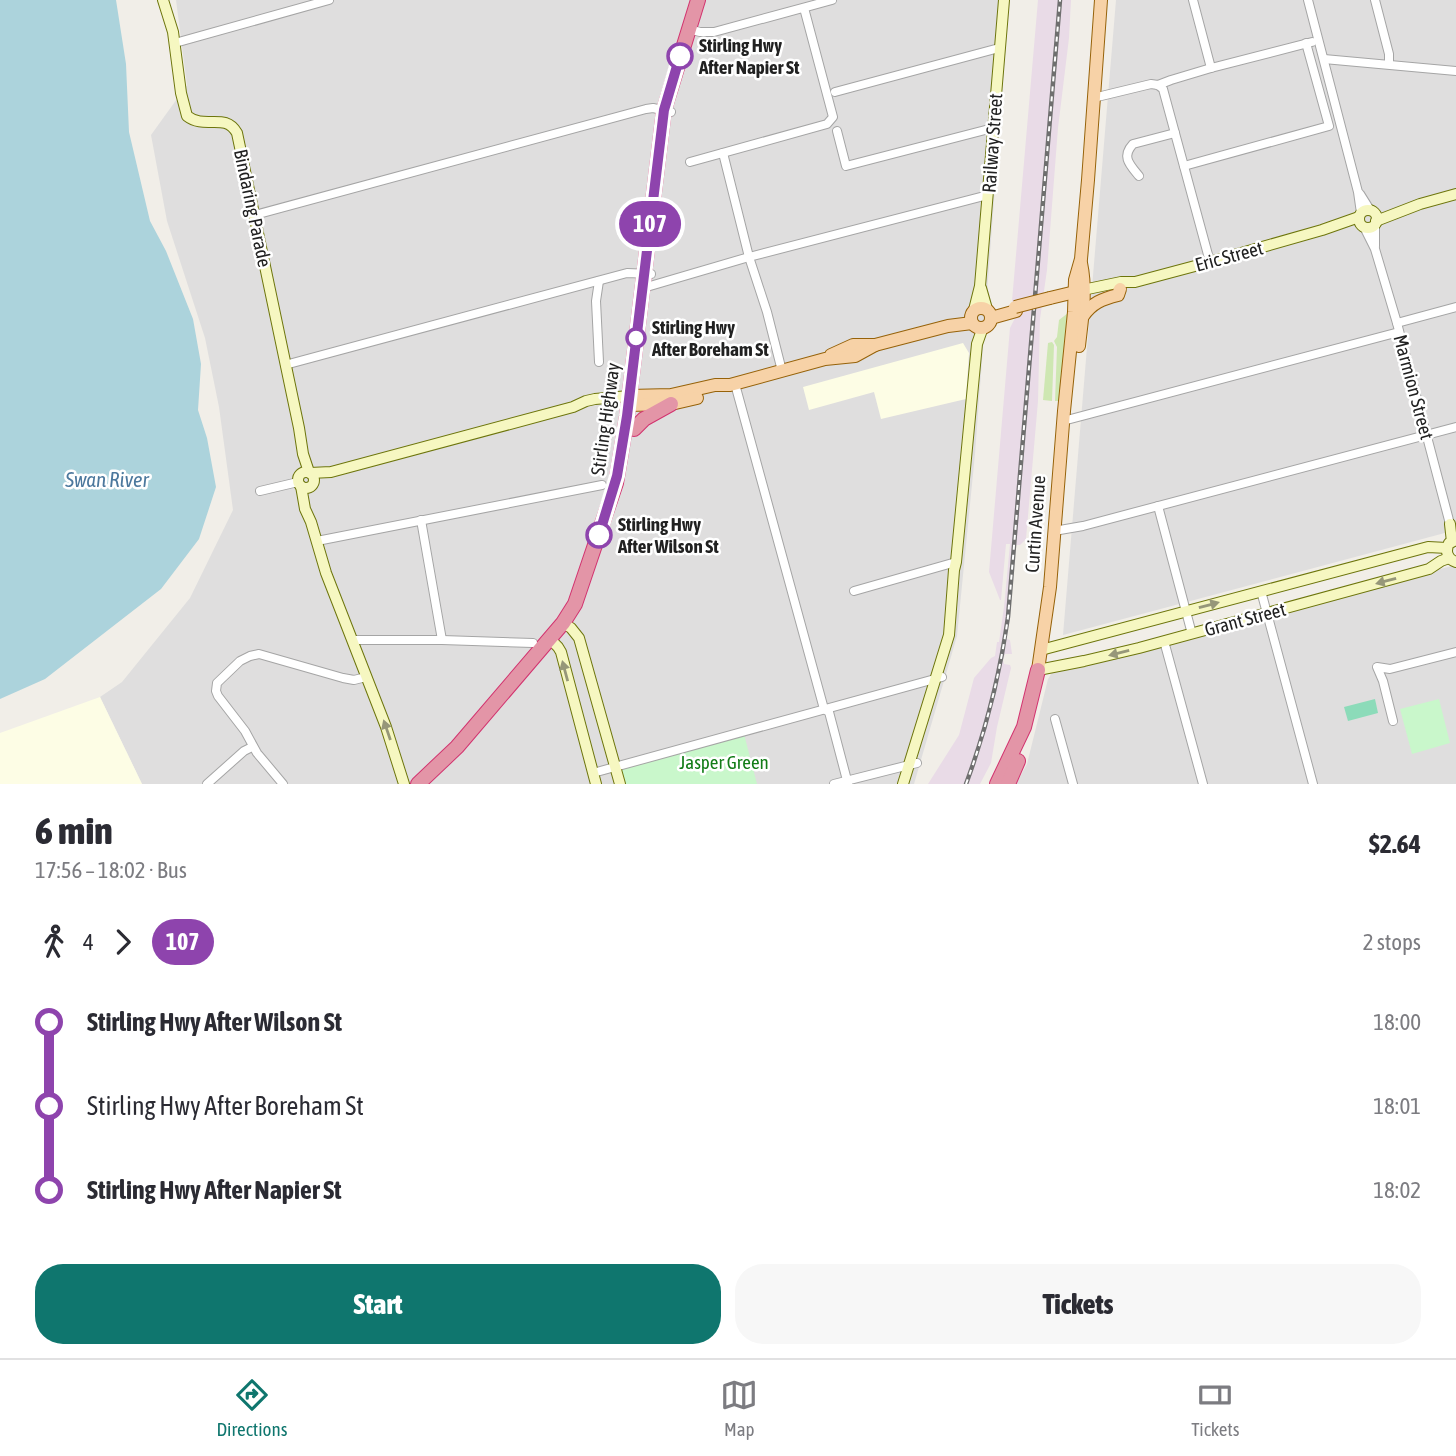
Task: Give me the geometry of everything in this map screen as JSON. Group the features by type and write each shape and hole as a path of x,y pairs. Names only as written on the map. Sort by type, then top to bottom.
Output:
{"highway":[{"name":"Stirling Highway","path":"566,625 614,489 633,400 651,279 668,111 698,0"},
{"name":"Stirling Highway","path":"692,30 706,0"},
{"name":"Stirling Highway","path":"429,784 468,745 582,606 624,482 634,429 633,400"},
{"path":"634,429 644,419 671,404"},
{"name":"Stirling Highway","path":"418,784 457,747 552,642"},
{"name":"Curtin Avenue","path":"997,784 1024,727 1042,670"},
{"name":"Curtin Avenue","path":"1008,784 1030,734 1042,670"}],"main road":[{"name":"Curtin Avenue","path":"1066,420 1082,317 1080,295 1075,280 1081,259 1101,0"},
{"path":"1082,317 1093,304 1118,295 1120,289"},
{"name":"Curtin Avenue","path":"1042,670 1080,295"},
{"name":"Eric Street","path":"633,400 732,384 825,359 855,356 875,345 1050,300 1080,295"},
{"name":"Eric Street","path":"633,400 671,404 717,393 732,384"}],"street":[{"name":"Bindaring Parade","path":"163,0 175,43 181,93 187,116 198,122 227,122 237,133 303,454 311,522 326,573 386,727 404,784"},
{"path":"175,43 329,0"},
{"path":"692,30 714,32 832,0"},
{"name":"Railway Street","path":"910,784 954,633 960,570 956,562 980,318 980,286 1003,0"},
{"path":"1194,0 1212,68"},
{"name":"Marmion Street","path":"1308,0 1358,192 1398,328 1453,548"},
{"path":"1375,0 1390,54 1389,64"},
{"path":"690,162 827,124 833,117 804,8"},
{"path":"1093,98 1151,85 1161,87 1171,80 1318,41"},
{"path":"1184,166 1329,126 1306,43"},
{"path":"835,92 999,48"},
{"path":"1324,59 1456,71"},
{"path":"1161,87 1210,262"},
{"path":"255,215 646,109 668,111"},
{"path":"837,131 846,166 993,128"},
{"path":"1139,176 1129,171 1127,156 1133,144 1175,133"},
{"path":"723,153 782,371"},
{"name":"Eric Street","path":"1080,295 1120,289 1135,282 1456,194"},
{"path":"285,365 627,273 651,279 749,257 988,195"},
{"path":"599,281 596,301 599,362"},
{"name":"Eric Street","path":"1080,295 1121,282 1135,282"},
{"path":"583,285 596,301"},
{"path":"1066,420 1398,328 1456,307"},
{"path":"732,384 824,709 829,712 848,782"},
{"path":"260,491 573,407 586,401 633,400"},
{"path":"1057,533 1456,427"},
{"path":"317,541 602,485"},
{"path":"1158,506 1192,634"},
{"path":"421,520 442,640"},
{"name":"Grant Street","path":"1045,649 1428,547 1453,548"},
{"name":"Grant Street","path":"1042,670 1192,634 1430,569 1453,548"},
{"path":"854,591 956,562"},
{"path":"1261,591 1312,784"},
{"path":"566,625 579,638 620,784"},
{"path":"352,640 533,643"},
{"path":"1164,641 1202,784"},
{"path":"552,642 561,652 595,778 615,767 939,678"},
{"path":"1393,722 1383,681 1373,665 1390,669 1456,652"},
{"path":"283,784 252,747 245,731 218,696 216,691 219,680 243,659 264,654 343,678 354,680 366,677"},
{"path":"574,704 596,698"},
{"path":"1055,719 1073,784"},
{"path":"207,784 252,747"},
{"path":"834,784 914,764"},
{"name":"Railway Street","path":"903,784 914,764"}],"shaded area":[{"path":"176,0 1009,0 975,454 957,636 914,784 142,784 100,697 122,682 190,598 233,510 219,407 205,338 167,221 151,135 187,85"},
{"path":"1038,0 1071,0 1047,270 1040,319 1038,401 1026,539 1016,545 1007,639 1010,640 1012,654 1005,654 1003,660 1004,664 1010,665 1011,668 991,763 980,784 928,784 959,735 974,678 995,656 1004,607 1010,544 1006,544 1001,600 989,572 1010,328 1016,316 1012,301"},
{"path":"1116,0 1456,0 1456,530 1063,635"},
{"path":"963,343 969,353 966,399 881,419 874,392 809,410 803,387"},
{"path":"1456,565 1456,784 1016,784 1027,764 1048,679 1056,666"},
{"path":"100,697 142,784 0,784 0,733"}],"green space":[{"path":"1068,313 1059,401 1055,401 1057,347 1054,341 1059,320"},
{"path":"1052,342 1052,401 1043,400 1048,343"},
{"path":"1375,699 1378,713 1348,721 1344,707"},
{"path":"1439,699 1450,743 1412,754 1400,709"},
{"name":"Jasper Green","path":"744,734 757,784 624,784 620,768"}],"water":[{"name":"Swan River","path":"0,0 116,0 126,64 129,132 150,221 166,251 193,319 201,364 198,410 207,438 216,487 199,539 161,589 45,679 0,699"}],"railway":[{"path":"966,784 992,702 1008,617 1060,0"}],"bus line":[{"name":"107","path":"599,535 617,476 627,416 664,110 680,56"}],"place":[{"name":"Stirling Hwy After Napier St","path":"680,56"},
{"name":"Stirling Hwy After Boreham St","path":"636,338"},
{"name":"Stirling Hwy After Wilson St","path":"599,535"}]}
